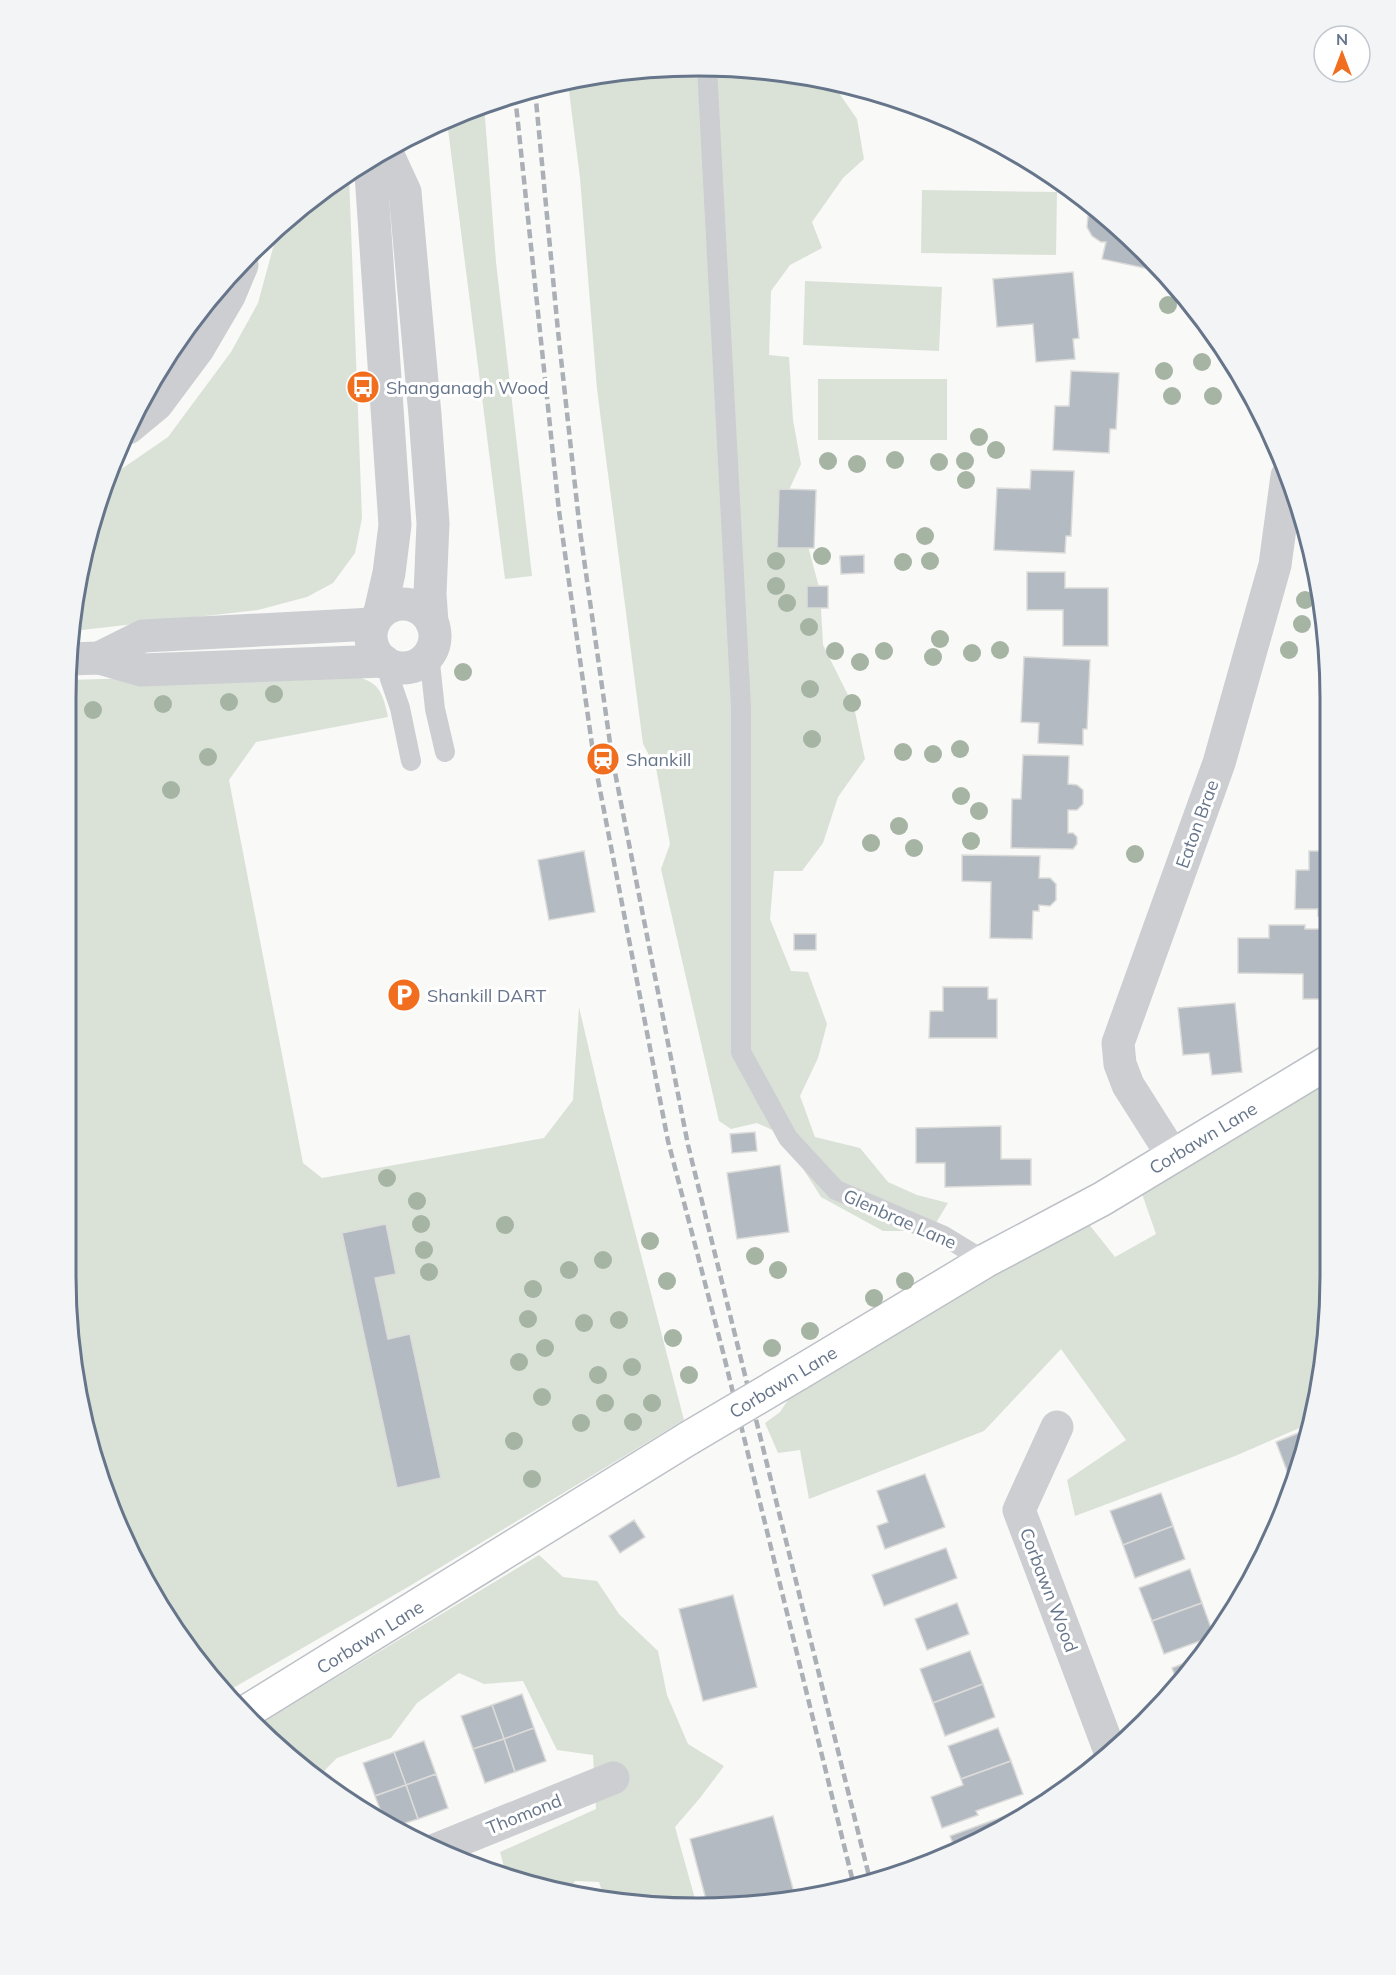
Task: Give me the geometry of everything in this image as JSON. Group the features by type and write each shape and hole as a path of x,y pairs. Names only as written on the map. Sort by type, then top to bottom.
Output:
{"street":[{"path":"85,658 141,670 388,664 410,667 417,664 431,639 433,523 405,192 390,158"},
{"path":"376,167 371,174 394,525 389,573 370,638 372,647 388,664"},
{"path":"146,414 158,404 198,349 233,286"},
{"name":"Eaton Brae","path":"1173,1155 1128,1085 1120,1064 1118,1042 1219,764 1275,565 1285,492"},
{"path":"85,658 143,636 377,618 398,603 407,603 426,613 431,639"},
{"name":"Corbawn Lane","path":"252,1708 689,1438 985,1261 1102,1199 1320,1067"},
{"name":"Corbawn Wood","path":"1057,1427 1019,1510 1108,1744"},
{"name":"Thomond","path":"447,1845 612,1778"}],"lane":[{"name":"Glenbrae Lane","path":"707,76 741,707 741,1052 788,1138 836,1190 944,1236 985,1261"},
{"path":"431,639 435,709 445,752"},
{"path":"388,664 411,761"}],"shaded area":[{"path":"698,76 779,82 839,93 857,119 864,159 843,178 812,222 822,248 790,265 771,291 769,355 789,357 793,420 801,464 788,492 777,532 807,542 820,591 823,645 854,707 865,759 838,797 823,843 802,871 774,871 770,919 791,971 808,972 827,1024 818,1058 800,1096 815,1137 860,1148 888,1182 917,1195 948,1203 931,1231 883,1231 821,1197 781,1134 757,1123 731,1129 719,1121 661,869 670,844 656,768 643,744 597,389 580,178 569,90 577,88 657,78"},
{"path":"485,114 496,262 532,576 505,579 448,129"},
{"path":"349,184 362,518 355,553 333,583 307,597 258,610 81,630 88,577 109,498 120,470 168,437 231,352 258,303 274,245 320,205"},
{"path":"922,190 1057,192 1056,255 921,253"},
{"path":"805,281 942,287 939,351 803,345"},
{"path":"818,379 947,379 947,440 818,440"},
{"path":"341,672 369,681 379,690 388,717 256,742 229,780 303,1163 322,1178 544,1138 573,1100 579,1007 603,1109 684,1420 408,1587 232,1688 181,1622 141,1552 109,1477 88,1398 78,1318 76,1277 77,680"},
{"path":"1320,1082 1318,1318 1308,1398 1301,1428 1235,1456 1075,1516 1067,1480 1126,1440 1061,1349 984,1431 809,1499 800,1450 778,1453 765,1423 780,1412 790,1397 1074,1226 1088,1223 1115,1257 1156,1234 1140,1188"},
{"path":"539,1555 563,1577 597,1581 619,1614 658,1651 667,1695 688,1744 724,1766 675,1827 695,1898 657,1897 602,1891 599,1882 575,1881 572,1886 504,1868 500,1852 596,1809 593,1755 557,1750 523,1681 484,1684 459,1673 417,1703 391,1738 337,1758 323,1772 264,1721"}],"building":[{"path":"1088,216 1108,231 1146,268 1102,259 1106,242 1101,242 1092,236 1087,227"},
{"path":"1073,272 1079,338 1073,339 1075,359 1036,362 1033,324 997,327 993,279"},
{"path":"1071,371 1119,373 1116,429 1110,429 1109,453 1053,450 1055,406 1069,406"},
{"path":"1031,470 1074,471 1071,536 1066,536 1065,553 994,550 997,488 1030,489"},
{"path":"779,489 816,490 814,548 777,548"},
{"path":"864,555 864,573 841,574 840,556"},
{"path":"1027,572 1065,572 1065,588 1108,588 1108,646 1063,646 1063,610 1027,610"},
{"path":"807,586 828,586 828,608 807,608"},
{"path":"1024,657 1090,660 1087,729 1083,729 1083,745 1038,743 1039,723 1021,722"},
{"path":"1023,755 1069,756 1068,784 1077,785 1083,790 1083,804 1077,810 1068,810 1068,833 1073,833 1077,837 1077,844 1073,849 1011,848 1012,799 1021,799"},
{"path":"584,851 595,912 549,920 538,860"},
{"path":"1309,851 1320,851 1320,916 1318,916 1318,909 1295,909 1296,870 1309,870"},
{"path":"962,855 1040,856 1039,878 1050,878 1056,884 1056,900 1050,906 1039,905 1039,911 1033,911 1032,939 990,938 991,882 962,881"},
{"path":"1269,925 1305,925 1305,929 1320,929 1320,999 1303,999 1303,974 1238,973 1238,938 1269,938"},
{"path":"794,934 816,934 816,950 794,950"},
{"path":"943,987 988,987 988,999 997,999 997,1038 929,1038 930,1011 943,1011"},
{"path":"1235,1003 1242,1072 1212,1075 1209,1053 1183,1055 1178,1008"},
{"path":"1001,1126 1001,1159 1031,1159 1031,1185 945,1187 945,1163 916,1163 916,1128"},
{"path":"755,1132 757,1151 732,1153 730,1134"},
{"path":"780,1165 789,1232 737,1239 727,1173"},
{"path":"386,1224 396,1274 375,1278 388,1339 410,1334 441,1478 397,1488 342,1233"},
{"path":"1299,1433 1288,1473 1276,1442"},
{"path":"925,1474 945,1527 885,1549 877,1526 888,1522 877,1491"},
{"path":"1161,1493 1173,1526 1123,1545 1110,1511"},
{"path":"634,1520 645,1537 620,1553 609,1536"},
{"path":"1173,1526 1185,1559 1135,1578 1123,1545"},
{"path":"946,1548 957,1578 884,1606 872,1575"},
{"path":"1190,1569 1202,1603 1152,1621 1139,1588"},
{"path":"733,1595 757,1687 703,1701 679,1609"},
{"path":"957,1603 969,1634 927,1650 915,1619"},
{"path":"1202,1603 1211,1628 1202,1640 1164,1654 1152,1621"},
{"path":"970,1651 983,1684 933,1703 920,1669"},
{"path":"1184,1663 1175,1675 1172,1668"},
{"path":"983,1684 995,1717 945,1736 933,1703"},
{"path":"522,1694 534,1728 504,1739 492,1705"},
{"path":"492,1705 504,1739 473,1749 461,1716"},
{"path":"534,1728 546,1761 515,1772 504,1739"},
{"path":"998,1728 1011,1761 961,1779 948,1746"},
{"path":"504,1739 515,1772 485,1783 473,1749"},
{"path":"424,1741 436,1774 406,1785 394,1752"},
{"path":"394,1752 406,1785 375,1796 363,1763"},
{"path":"1011,1761 1023,1794 976,1811 978,1815 942,1828 931,1797 963,1785 961,1779"},
{"path":"436,1774 448,1808 418,1819 406,1785"},
{"path":"406,1785 418,1819 403,1824 387,1815 381,1811 375,1796"},
{"path":"1011,1814 953,1843 950,1836"},
{"path":"773,1816 793,1891 739,1897 706,1898 690,1839"}],"railway":[{"path":"536,98 580,531 612,757 688,1145 869,1874"},
{"path":"516,104 559,511 594,759 668,1141 724,1356 852,1879"}],"place":[{"name":"Shanganagh Wood","path":"363,387"},
{"name":"Shankill","path":"603,759"},
{"name":"Shankill DART","path":"404,995"}]}
